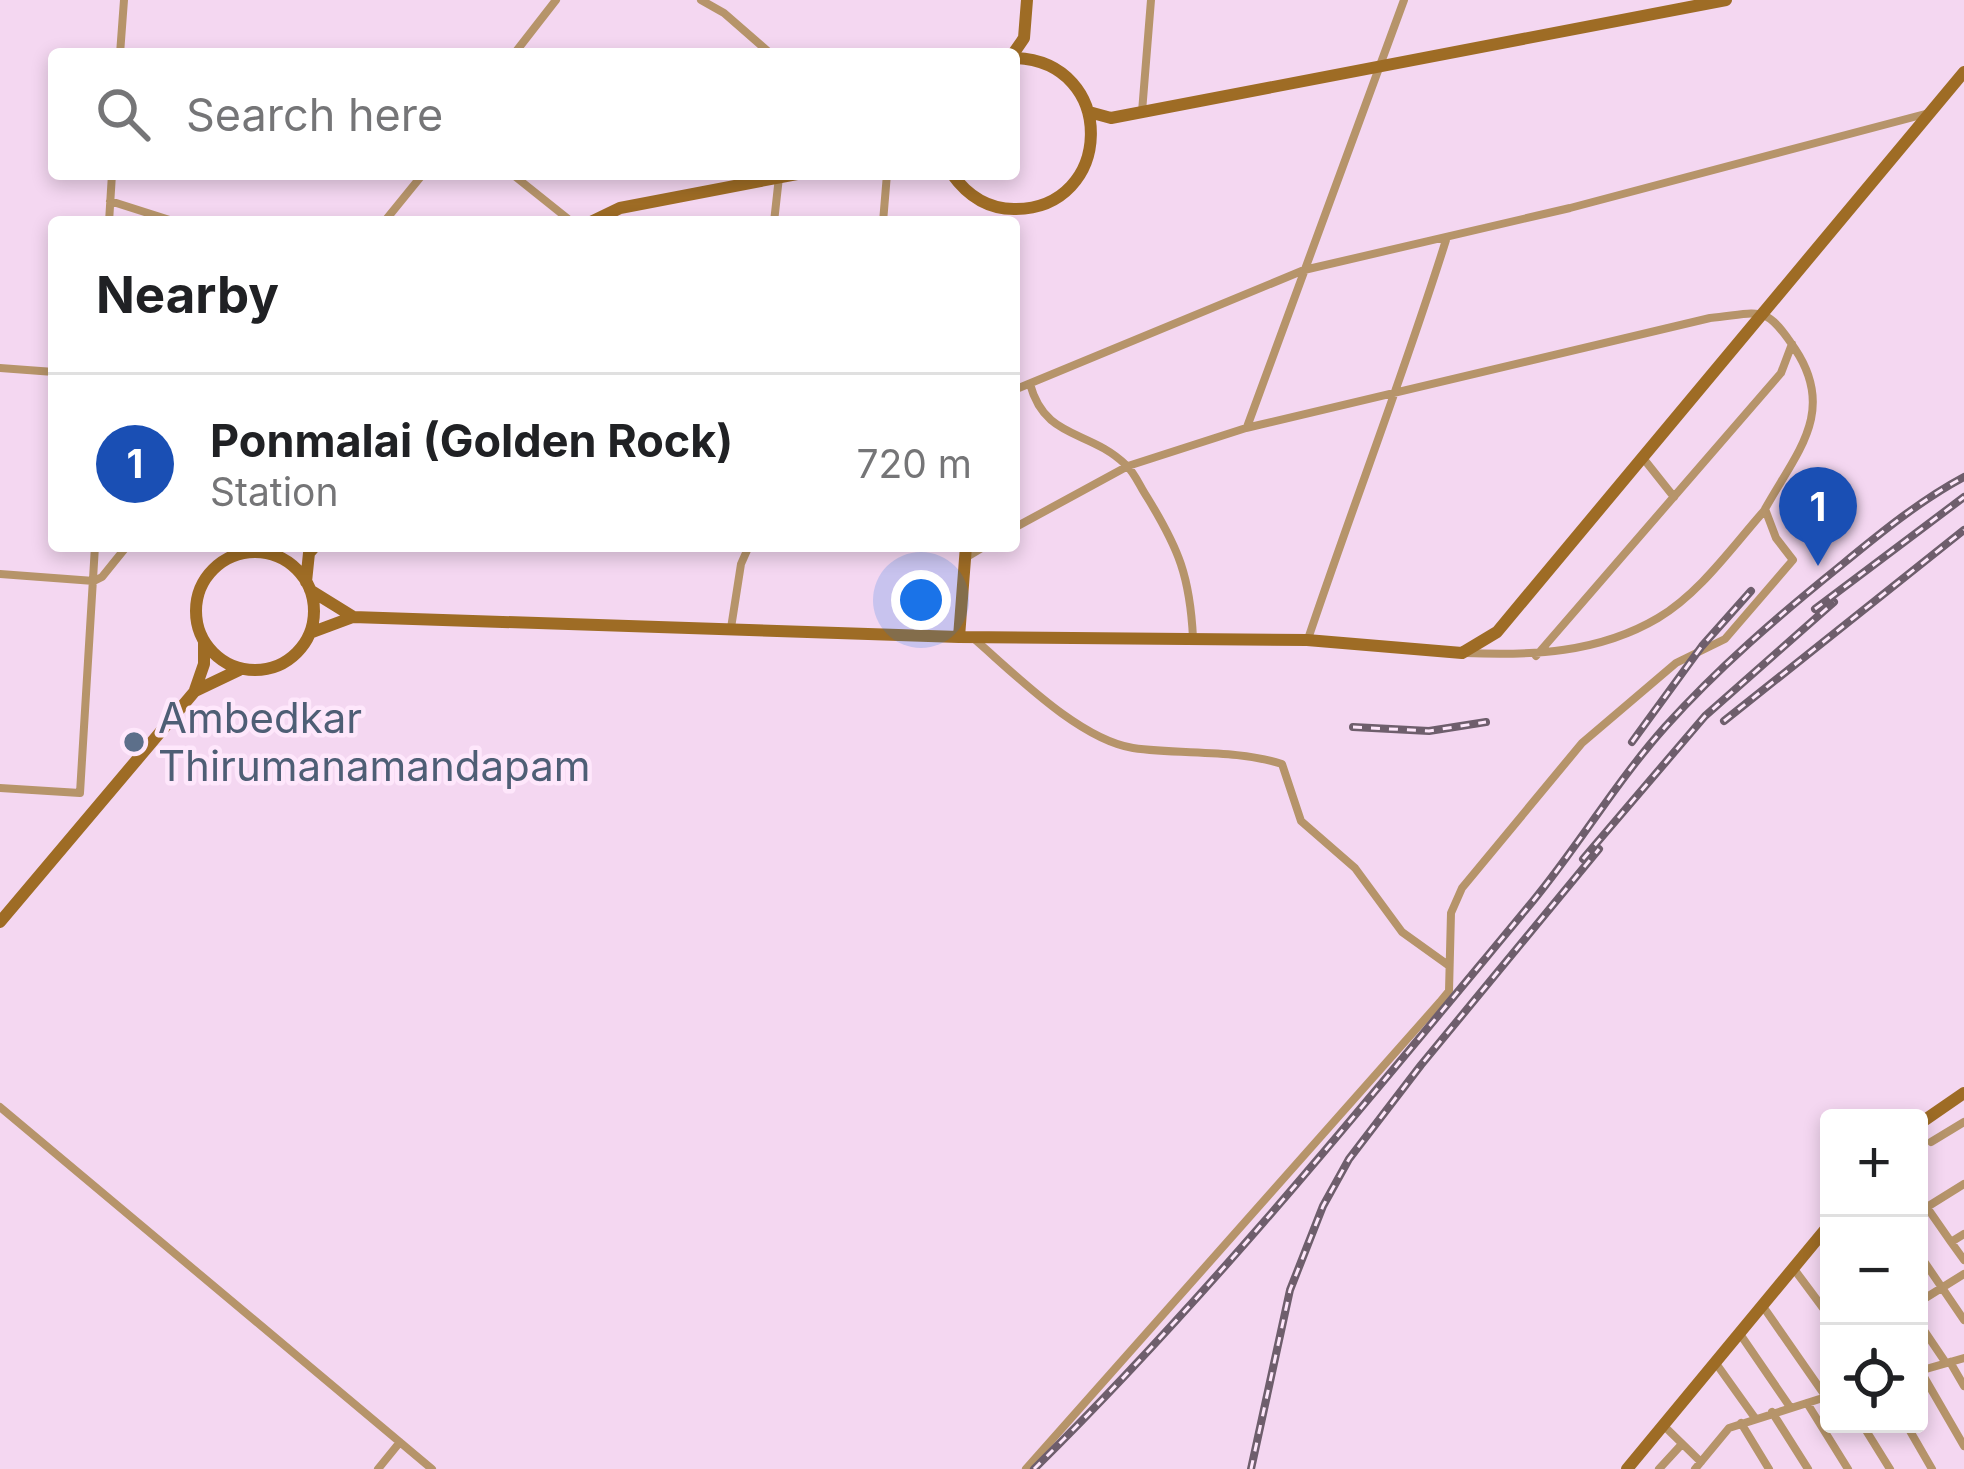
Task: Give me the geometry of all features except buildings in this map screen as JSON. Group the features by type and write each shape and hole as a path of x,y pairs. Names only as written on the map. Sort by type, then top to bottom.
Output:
{"street":[{"path":"120,48 124,0"},
{"path":"519,48 556,0"},
{"path":"700,0 724,13 764,48"},
{"path":"1018,48 1024,38 1027,0"},
{"path":"1142,112 1151,0"},
{"path":"1246,428 1404,0"},
{"path":"1089,112 1111,118 1726,0"},
{"path":"1024,38 1037,60"},
{"path":"958,180 977,199 1014,216 1069,187 1086,162 1092,133 1089,112 1070,80 1037,60 1020,57"},
{"path":"1462,652 1497,632 1964,72"},
{"path":"1020,388 1304,270 1447,238 1930,113"},
{"path":"1092,133 1111,118"},
{"path":"109,216 112,180"},
{"path":"389,216 418,180"},
{"path":"520,180 564,216"},
{"path":"605,216 620,208 768,180"},
{"path":"775,216 779,180"},
{"path":"884,216 886,180"},
{"path":"110,201 157,216"},
{"path":"1307,640 1352,506 1398,392 1447,238"},
{"path":"310,633 353,616 965,637 1307,640 1536,656 1603,641 1658,618 1701,581 1766,509 1806,440 1815,405 1810,370 1779,322 1764,313 1710,318 1246,428 1127,466 1020,525"},
{"path":"1536,656 1781,373 1792,344"},
{"path":"0,368 48,372"},
{"path":"1030,384 1036,407 1047,421 1127,466 1171,536 1190,587 1193,638"},
{"path":"1642,458 1674,497"},
{"path":"1025,1469 1449,991 1451,914 1462,888 1540,791 1582,743 1676,663 1725,639 1793,560 1776,538 1766,509"},
{"path":"80,793 95,552"},
{"path":"0,574 94,581 102,578 122,552"},
{"path":"0,922 195,691 204,664 204,640 196,616 200,590 234,552"},
{"path":"256,552 281,558 302,552"},
{"path":"195,691 239,670 280,664 301,648 310,633 314,607 308,586 312,552"},
{"path":"731,629 746,552"},
{"path":"965,552 965,637"},
{"path":"281,558 308,586 353,616"},
{"path":"965,637 1101,736 1129,747 1282,764 1301,821 1354,868 1402,932 1449,966"},
{"path":"204,640 239,670"},
{"path":"0,788 80,793 94,806"},
{"path":"1928,1118 1964,1093"},
{"path":"0,1107 432,1469"},
{"path":"1931,1142 1964,1122"},
{"path":"1928,1206 1964,1184"},
{"path":"1928,1208 1964,1260"},
{"path":"1951,1242 1964,1234"},
{"path":"1627,1469 1820,1235"},
{"path":"1928,1267 1964,1320"},
{"path":"1793,1268 1820,1304"},
{"path":"1928,1297 1964,1274"},
{"path":"1762,1305 1820,1387"},
{"path":"1920,1325 1964,1386"},
{"path":"1739,1333 1790,1407"},
{"path":"1928,1368 1964,1358"},
{"path":"1715,1362 1755,1418"},
{"path":"1928,1385 1964,1446"},
{"path":"1663,1425 1698,1466 1729,1428 1820,1399"},
{"path":"1808,1403 1849,1469"},
{"path":"1772,1412 1808,1469"},
{"path":"1741,1423 1769,1469"},
{"path":"1867,1433 1889,1469"},
{"path":"1911,1433 1932,1469"},
{"path":"378,1469 400,1442"},
{"path":"1660,1469 1682,1444"}],"railway":[{"path":"1034,1469 1165,1333 1290,1191 1533,901 1630,770 1685,705 1816,586 1899,519 1964,477"},
{"path":"1815,609 1964,497"},
{"path":"1724,721 1964,530"},
{"path":"1632,742 1702,646 1751,591"},
{"path":"1583,859 1705,716 1834,602"},
{"path":"1353,727 1429,731 1486,722"},
{"path":"1251,1469 1290,1290 1323,1206 1349,1159 1599,849"}],"place":[{"name":"Ponmalai (Golden Rock)","path":"1818,566"},
{"name":"Ambedkar Thirumanamandapam","path":"134,742"}]}
